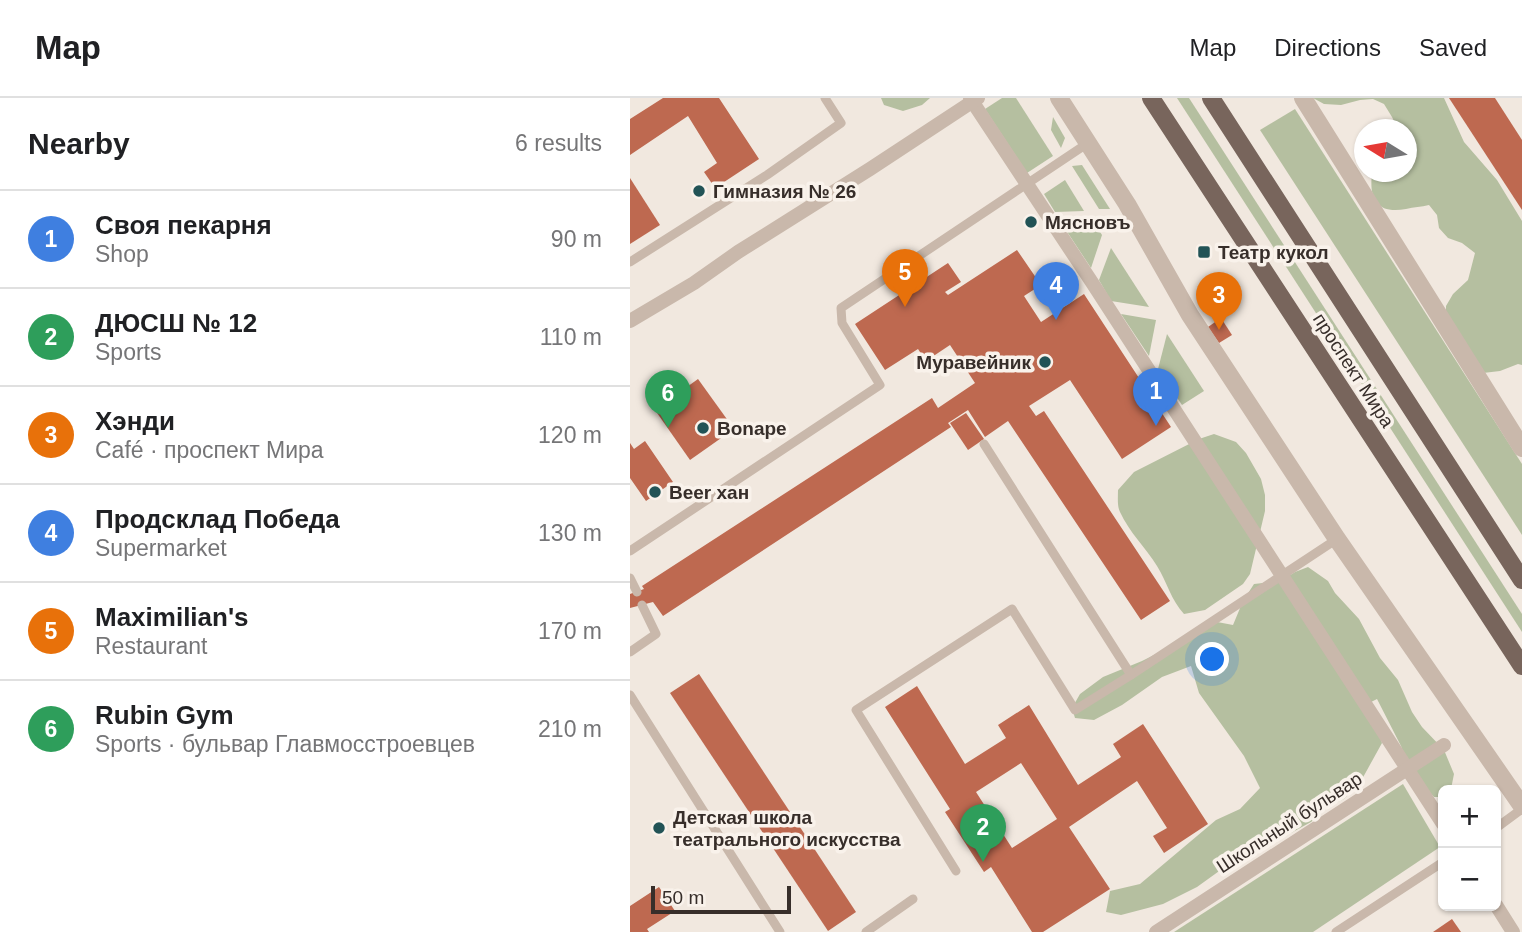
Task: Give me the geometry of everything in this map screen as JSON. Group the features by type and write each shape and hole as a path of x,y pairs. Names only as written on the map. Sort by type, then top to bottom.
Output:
{"main road":[{"name":"проспект Мира","path":"1151,98 1522,666"},
{"name":"проспект Мира","path":"1211,98 1522,580"}],"street":[{"path":"1059,98 1127,204 1190,315 1337,539 1522,808"},
{"path":"1303,98 1522,448"},
{"path":"630,321 694,283 974,99 1026,184 1438,816"},
{"name":"Школьный бульвар","path":"1156,932 1444,745"},
{"path":"1500,911 1513,932"}],"lane":[{"path":"630,262 767,175 841,122 825,98"},
{"path":"630,551 880,385 842,323 841,308 1088,143"},
{"path":"984,444 1131,675"},
{"path":"956,871 856,710 1012,610 1075,709 1337,539"},
{"path":"630,578 637,592"},
{"path":"630,652 656,634 642,605"},
{"path":"630,695 780,932"},
{"path":"1501,824 1522,808"},
{"path":"1336,932 1438,865"},
{"path":"866,932 913,899"}],"green space":[{"path":"881,98 930,98 922,105 903,111 884,105"},
{"path":"1002,98 1016,98 1053,156 1027,173 985,109"},
{"path":"1177,98 1189,98 1522,614 1522,632"},
{"path":"1313,98 1444,98 1464,142 1497,180 1522,221 1522,365 1483,373 1446,321 1446,306 1453,294 1468,280 1475,253 1462,243 1448,238 1439,228 1437,215 1429,205 1388,209 1381,207 1374,197 1371,182 1417,182 1417,119 1393,119 1384,104 1373,99 1341,105 1324,104"},
{"path":"1295,109 1522,464 1522,535 1260,130"},
{"path":"1053,117 1065,138 1061,148 1051,130"},
{"path":"1082,165 1110,209 1099,209 1072,166"},
{"path":"1065,180 1084,211 1055,212 1044,194"},
{"path":"1093,221 1102,235 1091,268 1062,224"},
{"path":"1111,248 1149,307 1111,301 1099,280"},
{"path":"1121,314 1156,320 1149,356"},
{"path":"1167,334 1204,391 1182,405 1158,369"},
{"path":"1214,434 1236,442 1246,453 1261,479 1265,511 1250,574 1243,584 1205,610 1184,614 1157,566 1124,519 1118,507 1118,490 1134,472"},
{"path":"1308,567 1328,581 1335,593 1359,619 1380,658 1398,680 1412,712 1444,750 1454,774 1452,785 1438,785 1438,797 1434,797 1410,771 1401,746 1377,699 1371,702 1370,711 1382,743 1361,781 1344,799 1326,808 1311,822 1291,833 1259,843 1237,863 1163,904 1121,915 1106,912 1110,891 1140,884 1216,820 1240,809 1260,788 1244,756 1199,693 1191,666 1162,677 1122,705 1094,720 1075,718 1072,708 1080,694 1103,677 1174,645 1212,621 1233,625 1254,584 1281,581"},
{"path":"1403,784 1438,844 1438,848 1313,932 1174,932"}],"building":[{"path":"663,98 719,98 759,159 715,188 704,172 717,163 688,116 630,155 630,119"},
{"path":"1449,98 1495,98 1522,140 1522,210"},
{"path":"630,178 660,225 630,244"},
{"name":"Мясновъ","path":"1031,214 1038,225 1031,230 1024,219"},
{"path":"1017,250 1041,285 1024,296 1041,322 1084,294 1171,427 1122,459 1070,380 1029,406 1036,416 1044,411 1170,601 1141,620 1008,421 985,437 968,410 948,423 951,427 663,616 653,602 630,608 630,594 644,589 642,586 932,398 938,408 975,383 950,345 926,361 918,349 885,370 855,324 948,263 961,282 945,292 948,295"},
{"path":"1221,318 1232,335 1219,343 1208,327"},
{"path":"698,379 734,429 690,460 655,410"},
{"path":"966,413 984,439 968,450 950,423"},
{"path":"645,441 673,482 646,501 630,478 630,443 634,449"},
{"path":"699,674 856,912 828,931 670,693"},
{"path":"917,686 965,764 1006,738 998,725 1029,705 1078,785 1121,757 1113,744 1143,724 1208,824 1164,853 1153,836 1167,828 1137,781 1069,827 1110,889 1043,932 1032,932 991,867 984,872 945,812 950,809 885,707","holes":["1021,763 1057,819 1012,848 976,792"]},
{"path":"659,887 675,911 647,929 649,932 630,932 630,906"},
{"path":"1452,919 1461,932 1433,932"}],"place":[{"name":"Гимназия № 26","path":"699,191"},
{"name":"Мясновъ","path":"1031,222"},
{"name":"Театр кукол","path":"1204,252"},
{"name":"Maximilian's","path":"905,307"},
{"name":"Продсклад Победа","path":"1056,320"},
{"name":"Хэнди","path":"1219,330"},
{"name":"Муравейник","path":"1045,362"},
{"name":"Своя пекарня","path":"1156,426"},
{"name":"Rubin Gym","path":"668,428"},
{"name":"Bonape","path":"703,428"},
{"name":"Beer хан","path":"655,492"},
{"name":"Детская школа театрального искусства","path":"659,828"},
{"name":"ДЮСШ № 12","path":"983,862"}]}
